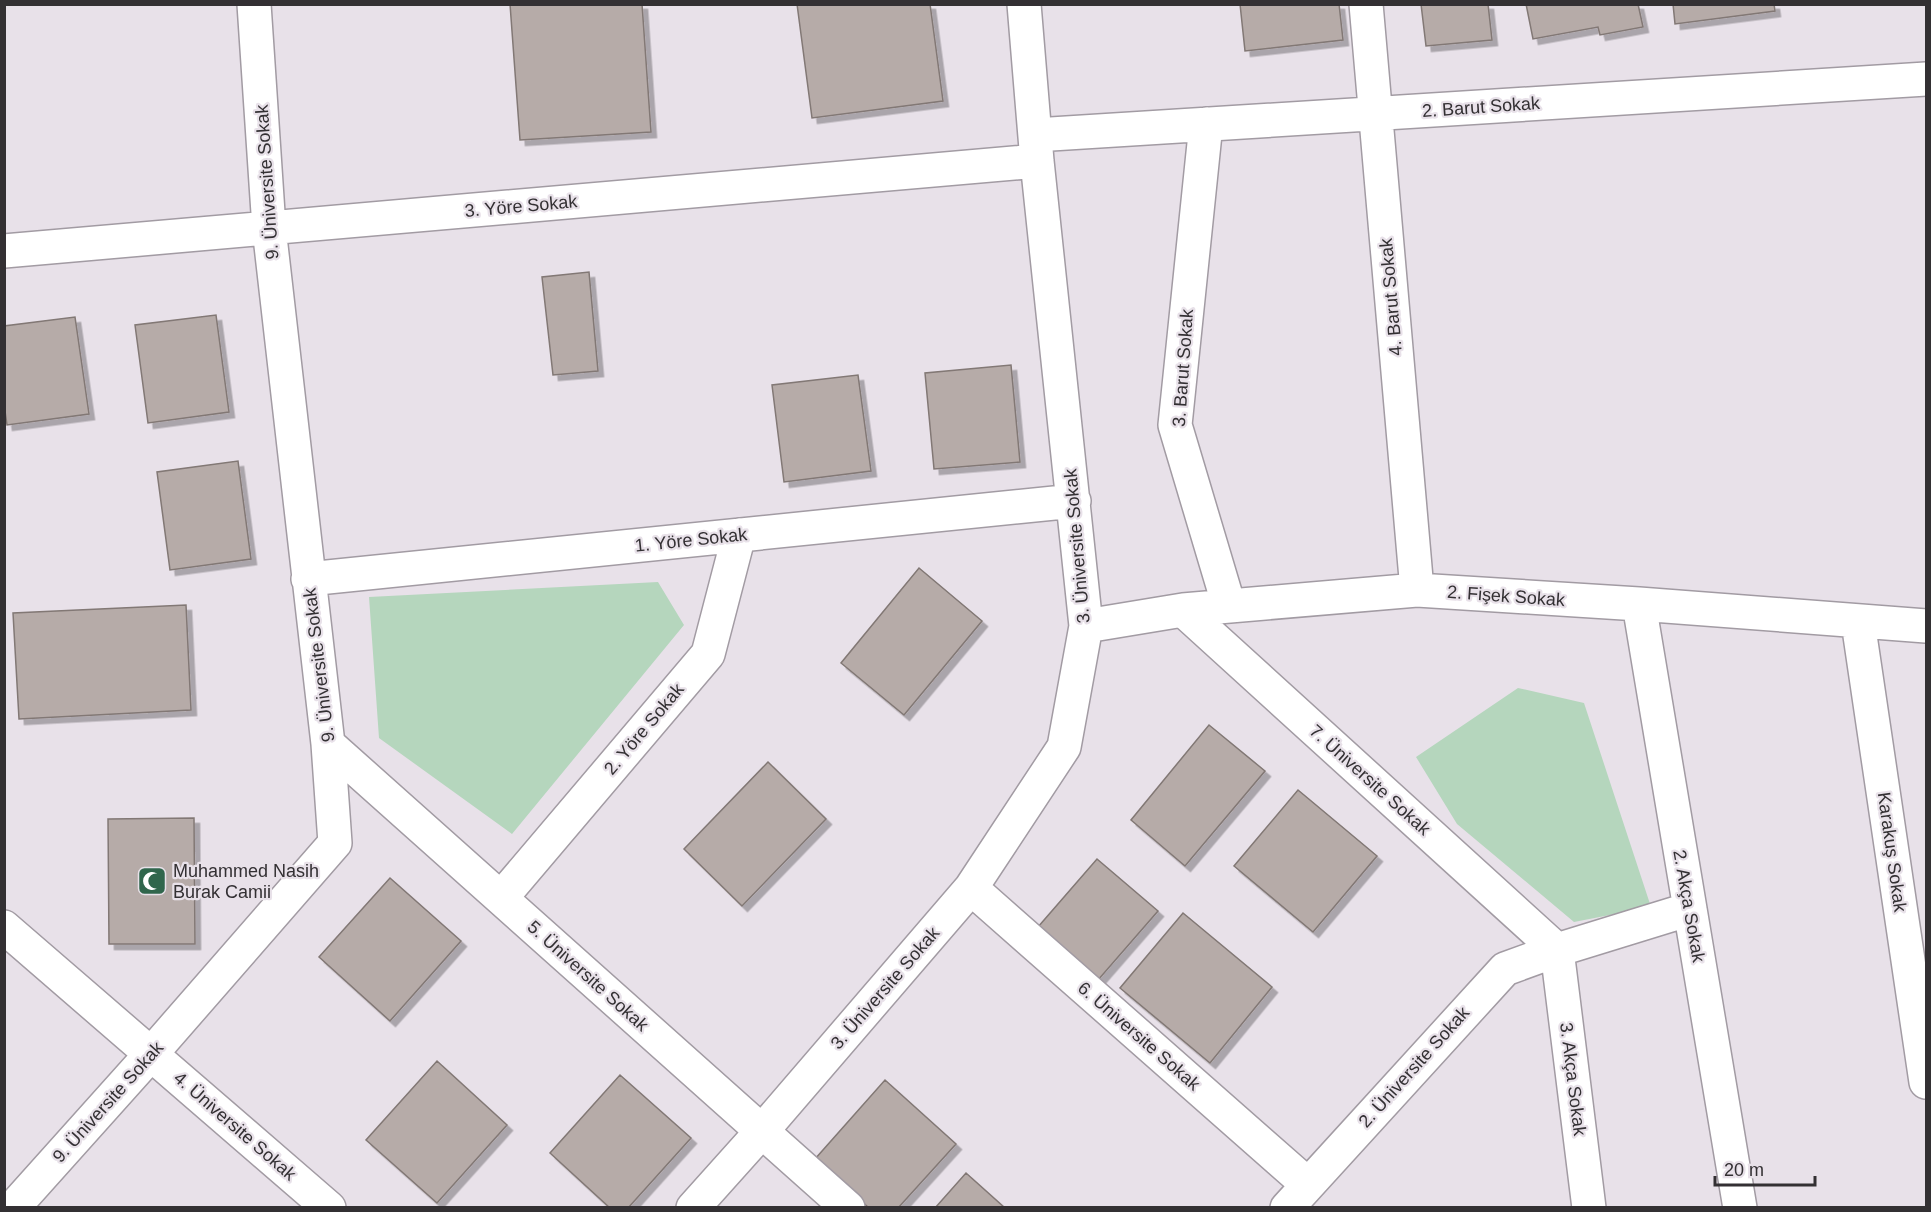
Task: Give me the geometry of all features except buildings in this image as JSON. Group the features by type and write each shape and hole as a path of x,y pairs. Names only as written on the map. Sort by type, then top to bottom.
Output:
{"street":[{"name":"9. Üniversite Sokak","path":"13,1208 335,843 328,744 269,228 254,4"},
{"name":"3. Üniversite Sokak","path":"693,1208 971,888 1064,747 1086,626 1036,148 1024,4"},
{"name":"4. Barut Sokak","path":"1366,4 1417,590"},
{"name":"2. Barut Sokak","path":"1036,148 1206,124 1926,79"},
{"name":"3. Barut Sokak","path":"1206,124 1175,425 1228,606"},
{"name":"3. Yöre Sokak","path":"4,251 269,228 1036,148"},
{"name":"1. Yöre Sokak","path":"308,579 1074,501"},
{"name":"2. Yöre Sokak","path":"501,898 708,654 739,535"},
{"name":"2. Fişek Sokak","path":"1086,626 1183,610 1417,590 1639,604 1926,627"},
{"name":"2. Akça Sokak","path":"1639,604 1740,1208"},
{"name":"7. Üniversite Sokak","path":"1183,610 1557,950"},
{"name":"Karakuş Sokak","path":"1858,622 1926,1082"},
{"name":"5. Üniversite Sokak","path":"328,744 848,1208"},
{"name":"6. Üniversite Sokak","path":"971,888 1297,1196"},
{"name":"2. Üniversite Sokak","path":"1297,1196 1504,969 1557,950 1690,909"},
{"name":"4. Üniversite Sokak","path":"4,927 329,1208"},
{"name":"3. Akça Sokak","path":"1557,950 1589,1208"}],"green space":[{"path":"658,582 684,625 512,834 379,738 369,597"},
{"path":"1518,688 1584,703 1651,907 1574,922 1457,824 1416,757"}],"place":[{"name":"Muhammed Nasih Burak Camii","path":"152,881"}]}
